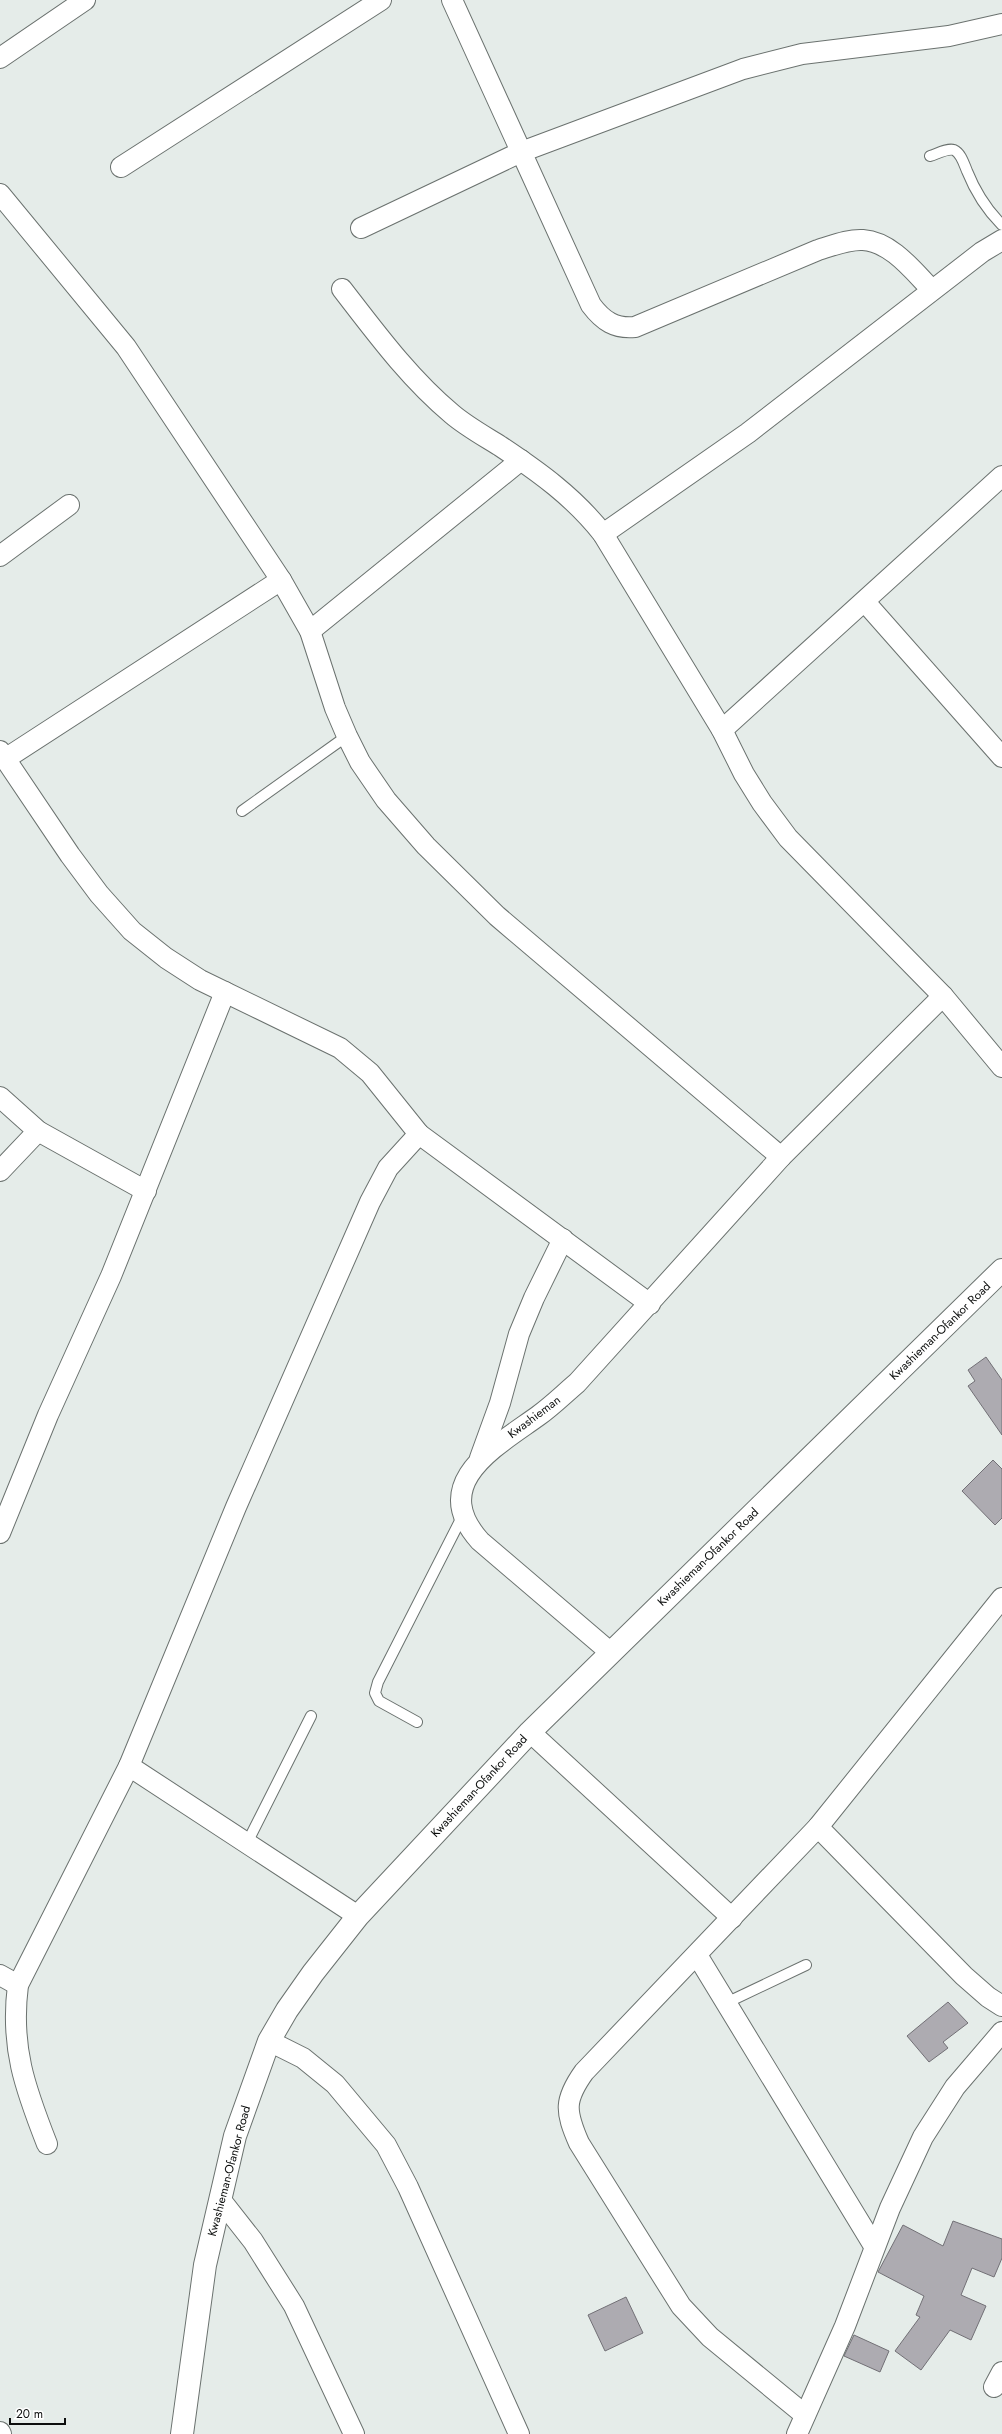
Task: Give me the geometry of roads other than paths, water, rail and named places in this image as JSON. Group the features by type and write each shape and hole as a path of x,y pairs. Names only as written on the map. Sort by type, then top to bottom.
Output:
{"main road":[{"name":"Kwashieman-Ofankor Road","path":"182,2434 205,2265 235,2136 269,2041 287,2010 313,1973 358,1916 530,1732 610,1652 1002,1270"}],"street":[{"path":"0,58 85,0"},
{"path":"121,167 381,0"},
{"path":"452,0 591,305 600,317 614,326 624,328 635,327 818,250 843,243 864,240 879,245 894,253 932,290"},
{"path":"361,228 521,152 743,69 802,54 949,36 1002,24"},
{"path":"0,194 126,347 281,580 310,630 335,708 347,736 360,762 386,800 426,846 497,916 781,1157"},
{"path":"603,534 704,465 932,290 1002,240"},
{"path":"342,289 408,373 453,415 561,489 585,511 603,534 722,730 748,779 788,838 944,996 1002,1067"},
{"path":"310,630 520,460"},
{"path":"722,730 865,602 1002,476"},
{"path":"0,556 69,505"},
{"path":"281,580 3,755 70,855 99,894 132,931 166,958 200,980 340,1048 370,1073 419,1134 650,1304"},
{"path":"865,602 1002,757"},
{"path":"0,1533 48,1415 112,1276 225,992"},
{"name":"Kwashieman","path":"610,1652 480,1541 469,1529 463,1515 461,1500 470,1470 480,1458 546,1411 577,1383 650,1304 781,1157 944,996"},
{"path":"0,1097 38,1131 146,1191"},
{"path":"0,1171 38,1131"},
{"path":"47,2144 22,2075 16,2041 16,2006 18,1985 129,1766 236,1507 370,1202 388,1168 419,1134"},
{"path":"480,1458 500,1403 519,1334 534,1298 563,1239"},
{"path":"805,2415 710,2337 681,2306 579,2143 569,2120 569,2103 574,2086 584,2072 818,1828 1002,1598"},
{"path":"530,1732 732,1918"},
{"path":"129,1766 358,1916"},
{"path":"818,1828 964,1976 988,1997 1002,2006"},
{"path":"697,1955 874,2246"},
{"path":"0,1975 18,1985"},
{"path":"797,2434 845,2326 874,2246 923,2137 955,2087 1002,2032"},
{"path":"269,2041 303,2058 335,2084 386,2144 408,2187 519,2434"},
{"path":"220,2199 253,2241 294,2306 354,2434"}],"lane":[{"path":"930,156 950,149 956,151 962,158 974,186 990,212 1002,225"},
{"path":"242,811 347,736"},
{"path":"417,1722 379,1701 375,1693 378,1682 463,1515"},
{"path":"247,1843 311,1716"},
{"path":"726,2003 806,1965"}]}
